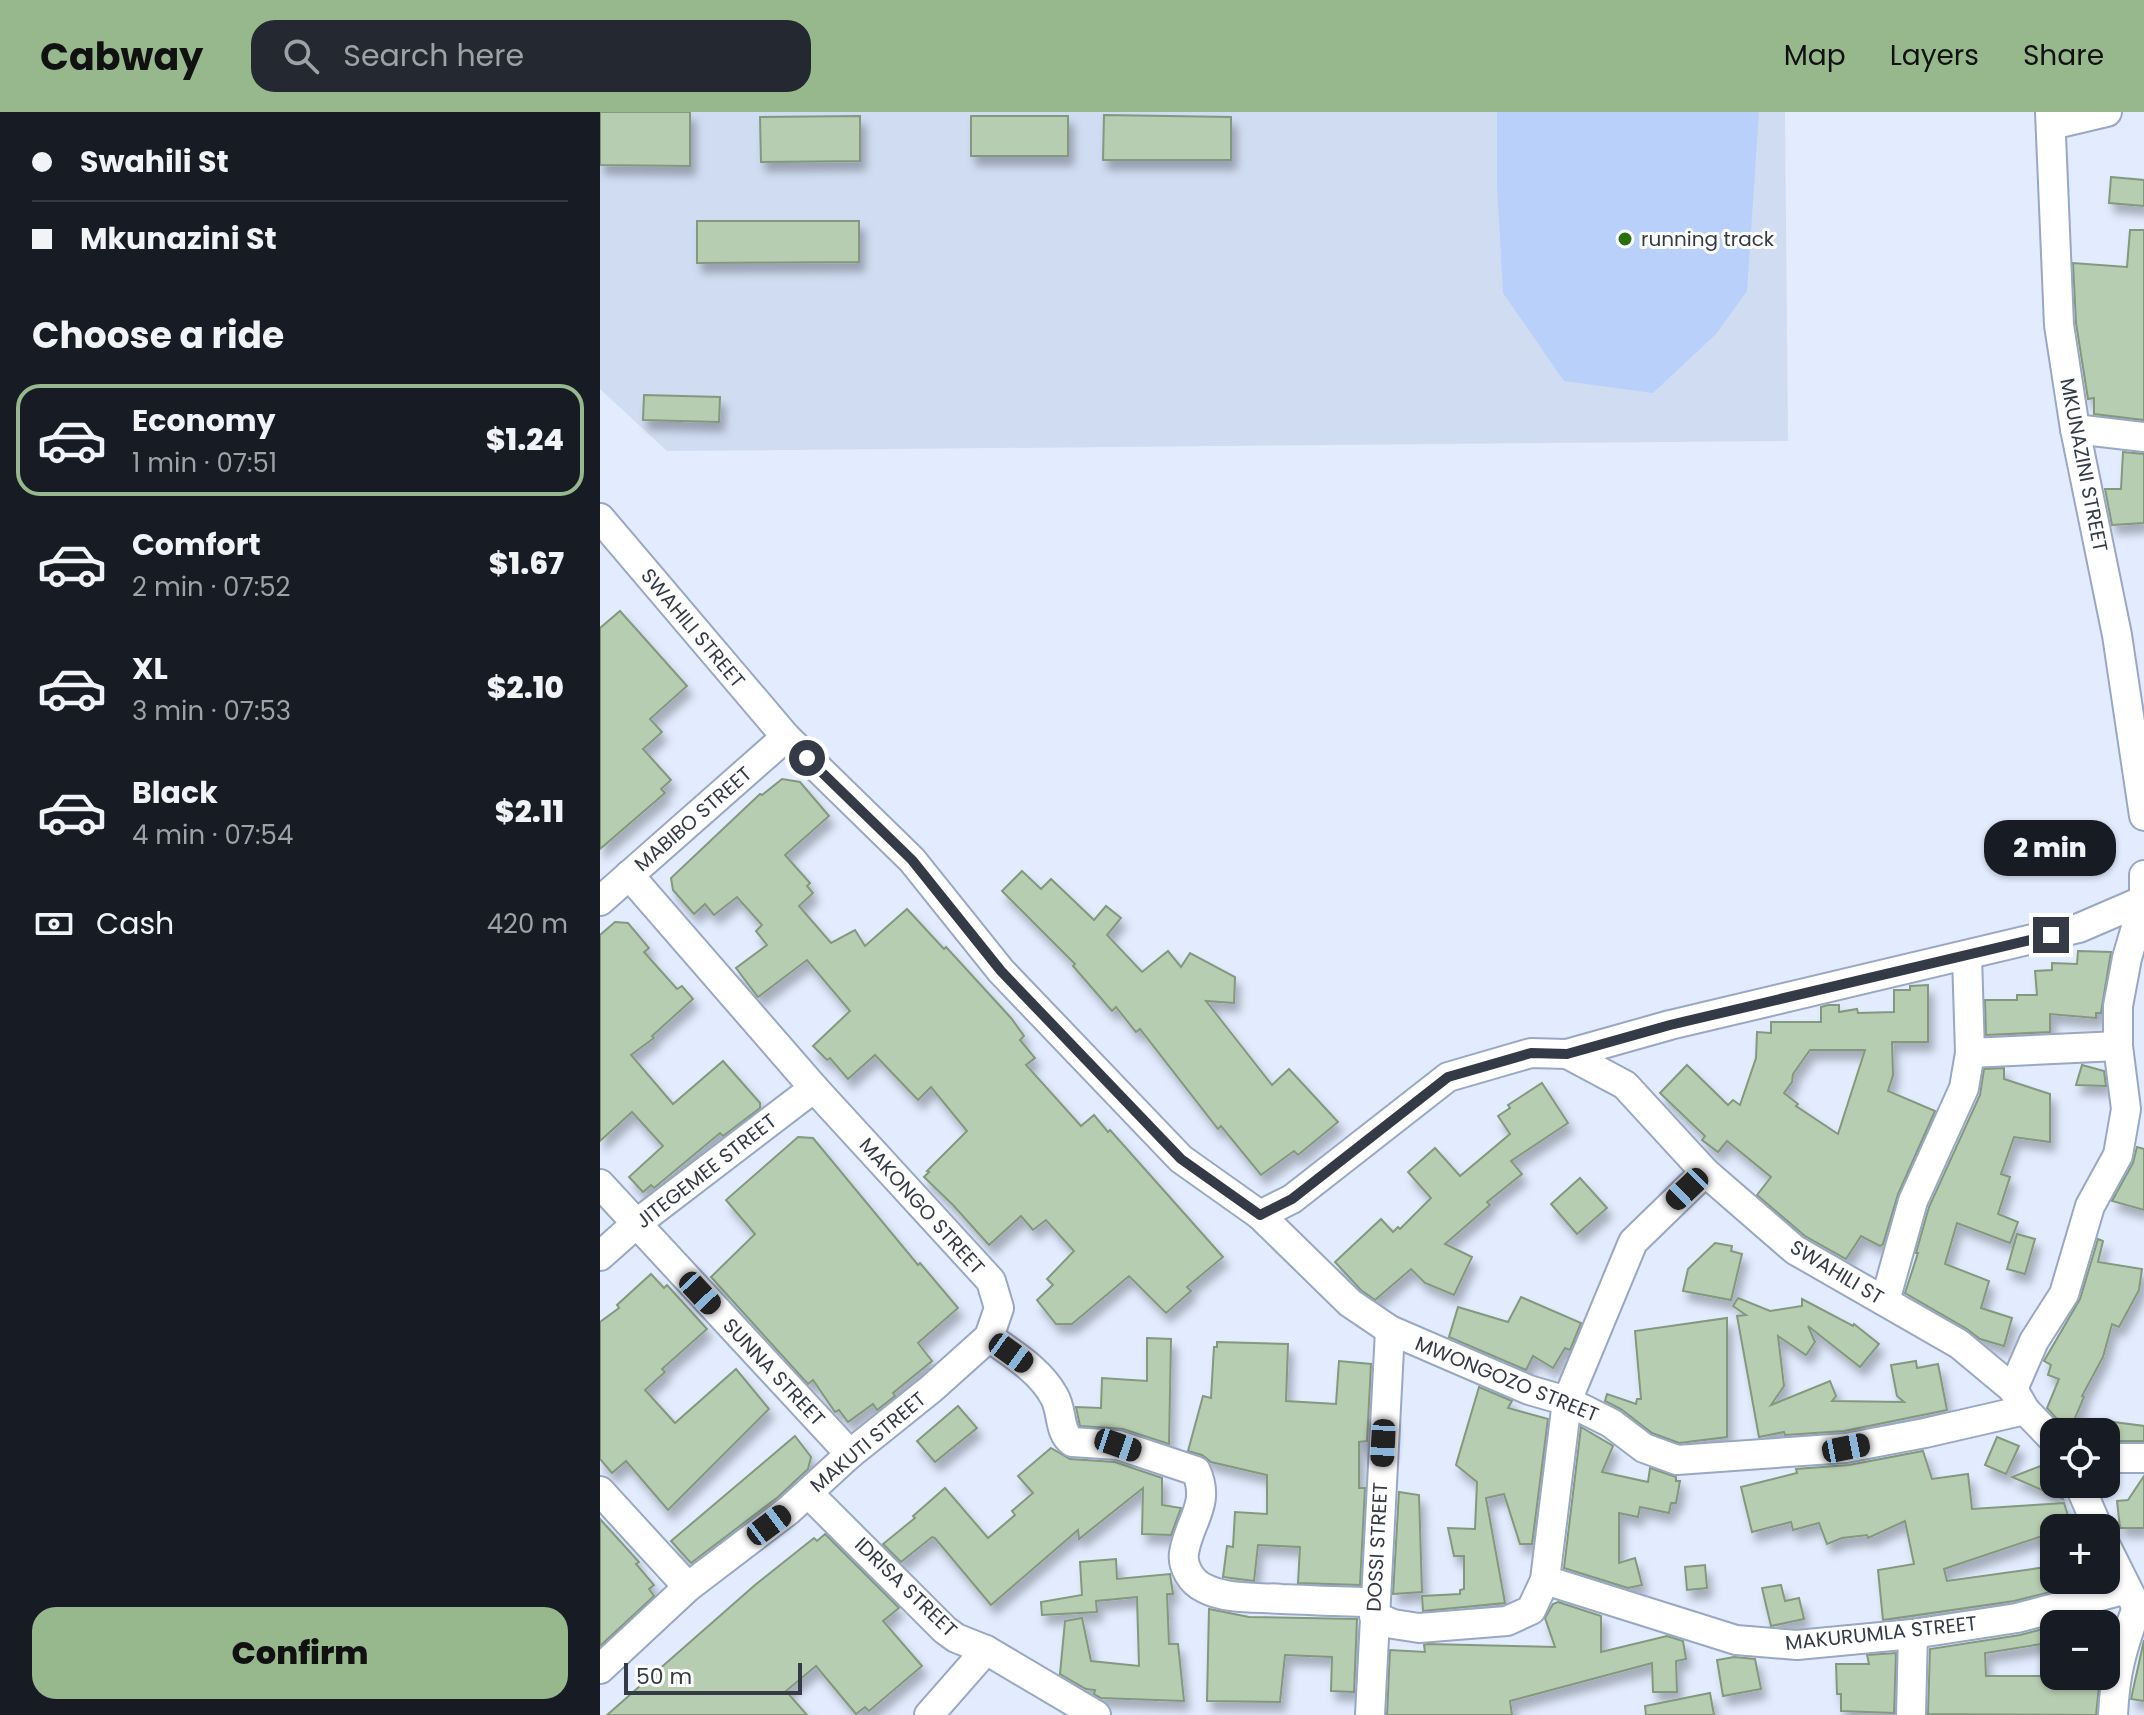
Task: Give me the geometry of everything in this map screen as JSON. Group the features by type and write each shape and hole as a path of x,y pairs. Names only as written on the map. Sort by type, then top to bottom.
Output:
{"street":[{"path":"2051,119 2107,112"},
{"name":"MKUNAZINI STREET","path":"2051,119 2059,325 2075,429 2117,635 2144,816"},
{"path":"2075,429 2144,437"},
{"name":"SWAHILI STREET","path":"601,522 786,737"},
{"path":"786,737 912,860 1001,971 1181,1159 1260,1215"},
{"name":"MABIBO STREET","path":"600,901 786,737"},
{"name":"MAKONGO STREET","path":"629,875 814,1088 991,1281 999,1308 989,1337"},
{"path":"2019,1399 2034,1341 2064,1294 2090,1206 2118,1155 2126,1109 2118,1046 2118,1006 2127,958 2144,900 2144,875"},
{"path":"1567,1054 1670,1025 2079,928 2144,900"},
{"path":"1885,1301 1913,1201 1964,1088 1970,1053 1967,956"},
{"path":"1970,1053 2118,1046"},
{"name":"SWAHILI ST","path":"1260,1215 1292,1199 1448,1077 1531,1053 1567,1054 1625,1085 1705,1172 1795,1250 1959,1344 2019,1399 2040,1424"},
{"name":"JITEGEMEE STREET","path":"600,1256 636,1224 814,1088"},
{"path":"989,1337 1033,1369 1055,1397 1063,1431 1072,1442 1118,1445 1196,1471 1202,1483 1201,1506 1190,1529 1184,1561 1189,1574 1201,1587 1227,1596 1374,1609 1393,1624 1419,1628 1507,1621 1531,1610 1545,1580 1567,1401 1633,1242 1705,1172"},
{"name":"SUNNA STREET","path":"600,1184 850,1454"},
{"name":"MWONGOZO STREET","path":"1260,1215 1350,1303 1390,1330 1529,1390 1567,1401 1611,1423 1644,1448 1677,1460 1846,1448 1925,1433 2019,1399"},
{"name":"DOSSI STREET","path":"1370,1715 1390,1330"},
{"name":"MAKUTI STREET","path":"600,1669 688,1587 808,1493 989,1337"},
{"path":"2120,1458 2144,1458"},
{"path":"600,1491 688,1587"},
{"name":"IDRISA STREET","path":"808,1493 945,1630 986,1650 1096,1715"},
{"path":"2113,1715 2120,1653 2137,1603 2120,1572"},
{"name":"MAKURUMLA STREET","path":"1545,1580 1736,1640 1797,1645 1913,1634 2137,1603"},
{"path":"1911,1715 1913,1634"},
{"path":"929,1715 986,1650"}],"shaded area":[{"path":"600,112 1785,112 1788,441 667,451 600,389"},
{"name":"running track","path":"1497,112 1759,112 1747,291 1716,334 1653,393 1564,381 1503,293 1497,186"}],"building":[{"path":"600,112 690,112 690,166 600,165"},
{"path":"1104,115 1231,117 1231,160 1103,160"},
{"path":"860,116 860,161 761,162 760,117"},
{"path":"971,116 1068,116 1068,156 971,156"},
{"path":"2111,177 2144,180 2144,206 2109,203"},
{"path":"697,221 859,221 859,262 697,263"},
{"path":"2130,230 2144,230 2144,420 2094,414 2094,398 2088,399 2076,323 2073,263 2127,267"},
{"path":"644,395 720,397 719,422 643,420"},
{"path":"2123,452 2144,454 2144,523 2112,525 2105,489 2121,489"},
{"path":"620,611 687,686 650,719 662,732 643,749 671,780 661,789 665,793 600,849 600,628"},
{"path":"782,779 800,782 829,816 785,855 810,883 807,886 813,893 799,906 831,943 855,930 865,946 907,909 1011,1018 1024,1036 1020,1040 1035,1058 1026,1065 1081,1126 1094,1115 1223,1257 1187,1287 1191,1291 1166,1313 1129,1276 1072,1324 1056,1324 1037,1300 1053,1285 1047,1279 1074,1251 1046,1220 1033,1230 1021,1216 989,1245 924,1177 967,1131 931,1087 918,1100 875,1055 848,1079 830,1058 827,1060 813,1046 850,1011 807,960 758,997 736,968 767,945 756,931 762,925 737,897 714,915 705,904 694,914 673,890 671,878 760,794"},
{"path":"1022,871 1041,889 1051,879 1094,920 1106,906 1121,918 1107,935 1142,972 1168,951 1181,967 1190,953 1235,977 1234,1003 1206,1001 1272,1085 1289,1069 1338,1122 1298,1155 1294,1151 1261,1175 1221,1126 1218,1129 1140,1029 1136,1032 1116,1007 1112,1011 1073,966 1075,964 1002,891"},
{"path":"615,922 628,923 649,948 644,952 677,989 682,986 693,999 652,1036 654,1038 631,1055 673,1104 723,1061 760,1103 760,1108 723,1136 720,1133 654,1188 651,1185 643,1192 629,1177 663,1146 632,1112 600,1141 600,935"},
{"path":"2078,951 2111,952 2101,1013 2096,1013 2096,1018 2050,1014 2050,1032 1986,1035 1985,1000 2017,1000 2017,995 2037,995 2035,971 2052,970 2052,963 2077,964"},
{"path":"1928,985 1928,1042 1892,1042 1893,1075 1888,1091 1935,1111 1898,1194 1883,1244 1880,1246 1861,1236 1846,1259 1805,1236 1757,1195 1771,1177 1727,1141 1718,1152 1702,1140 1705,1136 1660,1093 1687,1065 1728,1105 1733,1100 1740,1105 1756,1058 1757,1032 1771,1033 1771,1022 1821,1022 1821,1007 1828,1005 1839,1005 1839,1012 1857,1009 1858,1013 1894,1012 1894,990 1910,990 1910,986","holes":["1810,1050 1865,1050 1838,1134 1796,1106 1798,1104 1784,1093"]},
{"path":"2082,1065 2104,1071 2106,1086 2076,1085"},
{"path":"2004,1068 2004,1079 2050,1094 2050,1142 2014,1137 2001,1174 2010,1177 1998,1214 2018,1222 2010,1243 1957,1223 1945,1264 1989,1281 1981,1308 2012,1318 2004,1346 1980,1339 1905,1293 1929,1207 1980,1095 1984,1069"},
{"path":"1542,1083 1568,1123 1511,1161 1522,1174 1487,1202 1490,1205 1445,1244 1472,1257 1454,1295 1425,1283 1411,1269 1375,1300 1361,1290 1335,1262 1381,1219 1393,1232 1398,1227 1400,1229 1431,1198 1408,1172 1435,1148 1460,1176 1510,1134 1498,1116 1510,1108 1508,1105"},
{"path":"798,1137 813,1138 918,1265 920,1263 958,1308 918,1343 932,1361 877,1410 873,1404 848,1422 839,1410 835,1412 813,1380 808,1384 711,1277 755,1234 726,1200"},
{"path":"2137,1147 2144,1149 2144,1210 2112,1201 2133,1163"},
{"path":"1580,1178 1607,1208 1577,1234 1551,1204"},
{"path":"2017,1234 2035,1239 2025,1274 2007,1269"},
{"path":"2098,1239 2103,1241 2098,1262 2142,1269 2139,1290 2119,1327 2112,1324 2103,1357 2082,1396 2075,1418 2056,1418 2047,1408 2059,1379 2048,1375 2051,1365 2044,1361 2080,1299"},
{"path":"1715,1243 1732,1246 1731,1251 1742,1254 1731,1300 1683,1291 1688,1269"},
{"path":"651,1274 664,1288 667,1285 707,1329 662,1369 665,1372 645,1390 675,1423 736,1369 769,1409 668,1510 626,1461 612,1473 600,1459 600,1322 619,1308 617,1305"},
{"path":"1521,1297 1581,1323 1570,1350 1565,1348 1553,1368 1533,1356 1526,1370 1449,1337 1458,1307 1508,1322"},
{"path":"1738,1298 1770,1311 1802,1306 1802,1299 1854,1324 1879,1344 1860,1367 1808,1326 1815,1342 1806,1355 1778,1336 1784,1386 1771,1405 1830,1381 1836,1396 1832,1401 1904,1402 1897,1396 1891,1365 1916,1361 1917,1368 1938,1364 1947,1410 1844,1431 1785,1435 1784,1432 1759,1437 1737,1316 1746,1315 1733,1306"},
{"path":"1727,1318 1727,1437 1679,1443 1652,1433 1605,1401 1607,1394 1636,1404 1637,1399 1641,1399 1635,1331"},
{"path":"1147,1338 1171,1339 1169,1444 1123,1429 1080,1426 1076,1407 1101,1408 1102,1378 1147,1381"},
{"path":"1217,1342 1288,1344 1286,1401 1336,1404 1339,1361 1371,1364 1367,1441 1359,1442 1359,1488 1365,1488 1360,1585 1298,1583 1300,1547 1258,1545 1254,1581 1223,1577 1227,1546 1233,1547 1235,1512 1267,1514 1267,1475 1211,1462 1202,1455 1188,1451 1203,1396 1211,1398 1214,1347 1217,1347"},
{"path":"1479,1387 1512,1401 1508,1408 1548,1419 1532,1544 1520,1544 1504,1494 1486,1498 1505,1603 1423,1611 1422,1596 1460,1594 1460,1590 1464,1589 1464,1556 1454,1556 1448,1528 1475,1529 1477,1482 1456,1465"},
{"path":"958,1406 977,1428 935,1462 917,1441"},
{"path":"2120,1423 2144,1426 2144,1441 2120,1441"},
{"path":"1581,1427 1613,1446 1602,1472 1648,1482 1650,1468 1680,1481 1676,1503 1671,1503 1669,1513 1640,1507 1638,1517 1619,1513 1619,1563 1635,1558 1642,1585 1628,1588 1564,1568"},
{"path":"795,1436 811,1457 808,1469 778,1497 691,1563 671,1541"},
{"path":"1997,1437 2019,1446 2006,1474 1985,1465"},
{"path":"1051,1448 1070,1459 1115,1462 1162,1478 1162,1505 1181,1508 1171,1535 1142,1534 1143,1488 1079,1539 1078,1530 991,1605 935,1538 932,1537 901,1562 883,1544 945,1488 988,1538 1015,1515 1012,1511 1033,1493 1018,1476"},
{"path":"1923,1451 1932,1479 1968,1474 1972,1509 2064,1503 2068,1514 2040,1514 2040,1537 1944,1569 1947,1581 2040,1568 2042,1594 1883,1620 1878,1570 1914,1564 1905,1521 1868,1538 1867,1535 1842,1538 1827,1544 1819,1523 1793,1530 1791,1522 1752,1532 1741,1487 1797,1473 1796,1469 1849,1465"},
{"path":"2040,1466 2040,1489 2012,1477"},
{"path":"2144,1476 2144,1528 2120,1528 2117,1501 2128,1500"},
{"path":"1399,1492 1419,1495 1422,1592 1393,1594"},
{"path":"600,1519 639,1562 636,1564 654,1585 649,1589 654,1596 600,1646"},
{"path":"825,1534 899,1608 883,1621 922,1666 869,1711 865,1707 856,1714 816,1666 786,1691 807,1715 607,1715 755,1585 814,1538 817,1541"},
{"path":"1116,1559 1117,1579 1170,1574 1173,1594 1167,1594 1169,1644 1178,1644 1184,1701 1101,1698 1094,1694 1095,1690 1086,1689 1060,1674 1065,1621 1082,1618 1091,1661 1139,1666 1137,1597 1096,1601 1097,1612 1042,1615 1041,1602 1082,1595 1080,1562"},
{"path":"1705,1565 1707,1588 1687,1590 1685,1567"},
{"path":"1781,1585 1785,1601 1799,1598 1804,1619 1771,1626 1762,1588"},
{"path":"1558,1602 1601,1616 1601,1652 1667,1636 1683,1641 1686,1659 1676,1661 1677,1692 1653,1692 1652,1663 1510,1701 1512,1715 1387,1715 1390,1650 1425,1652 1424,1645 1427,1644 1555,1647 1545,1618 1553,1604"},
{"path":"1209,1609 1249,1617 1357,1619 1354,1692 1331,1691 1332,1657 1285,1655 1280,1702 1207,1701"},
{"path":"2040,1630 2040,1644 1985,1653 1986,1676 2040,1676 2040,1690 2099,1690 2096,1715 1928,1714 1930,1649"},
{"path":"2144,1640 2144,1701 2131,1699"},
{"path":"1896,1653 1894,1713 1841,1711 1836,1664 1869,1664 1867,1655"},
{"path":"1734,1657 1755,1659 1761,1689 1723,1696 1717,1660"},
{"path":"1710,1693 1714,1715 1646,1715 1645,1706"}],"place":[{"name":"running track","path":"1625,239"}],"route":[{"path":"807,758 912,860 1001,971 1181,1159 1260,1215 1292,1199 1448,1077 1531,1053 1567,1054 1670,1025 2051,935"}]}
